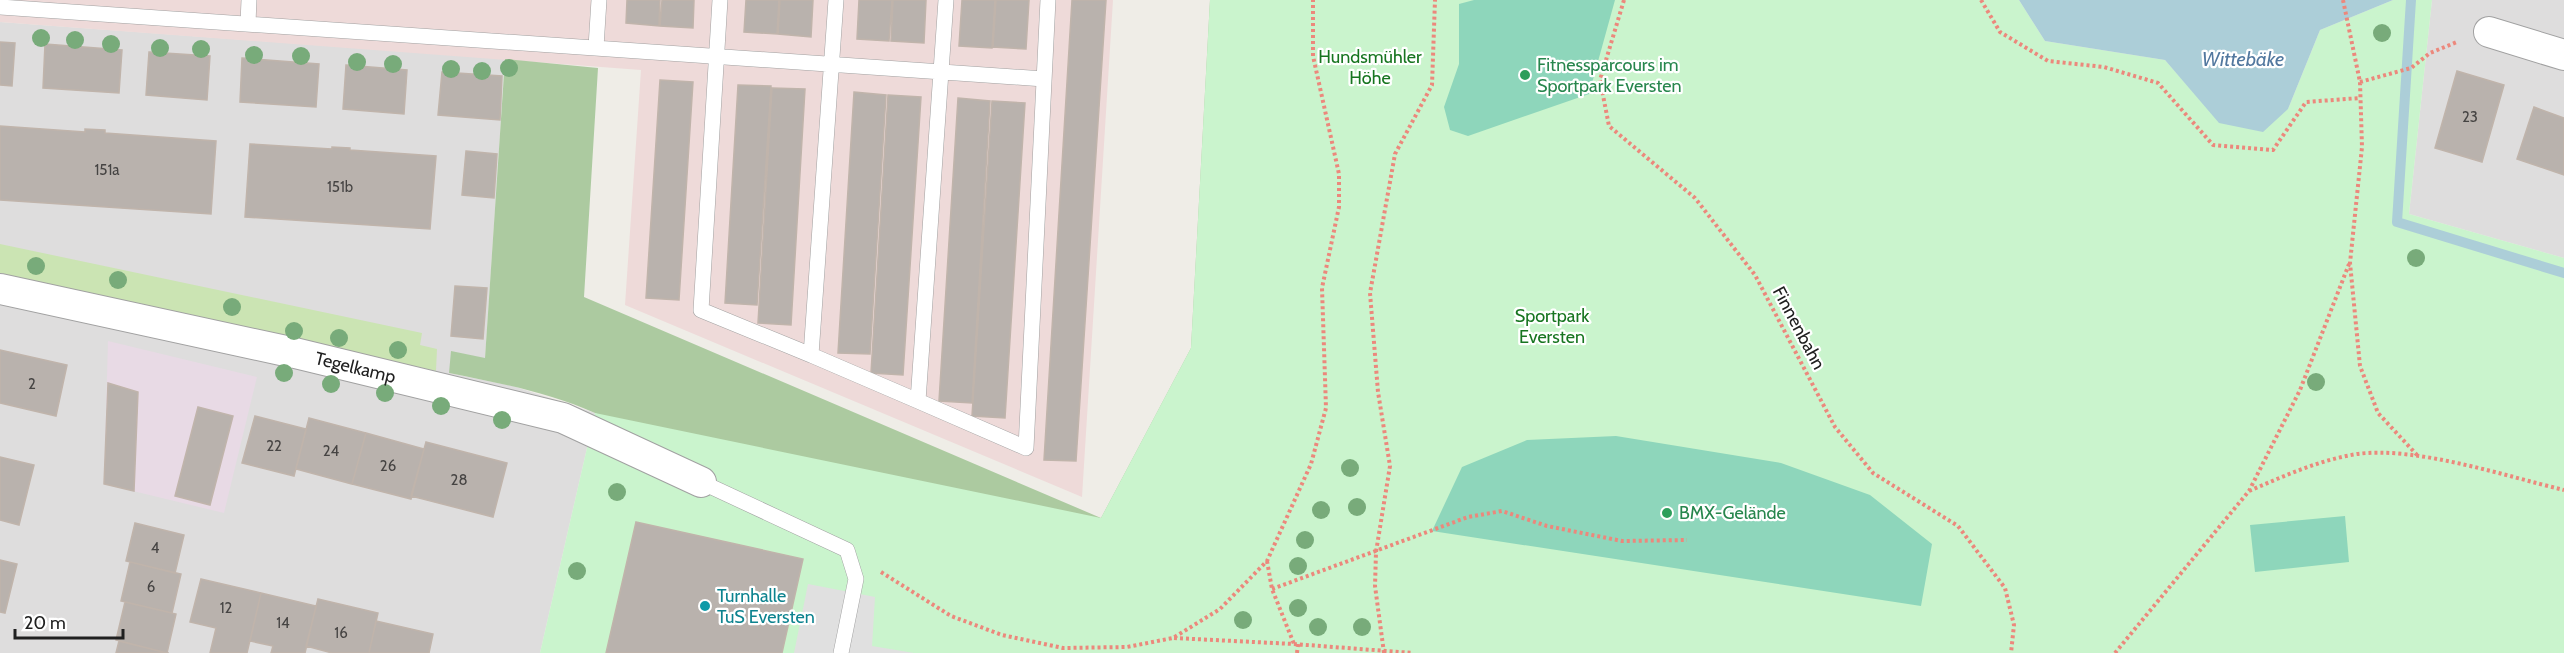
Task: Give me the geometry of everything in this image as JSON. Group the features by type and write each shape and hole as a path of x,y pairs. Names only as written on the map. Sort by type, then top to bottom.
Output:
{"street":[{"path":"2489,32 2564,56"},
{"name":"Tegelkamp","path":"0,289 295,353 563,418 701,482"}],"lane":[{"path":"248,23 249,0"},
{"path":"596,47 599,0"},
{"path":"720,0 700,310 811,355 1026,448 1048,0"},
{"path":"811,355 836,0"},
{"path":"918,401 946,0"},
{"path":"10,5 1044,79"},
{"path":"701,482 847,550 856,579 841,653"}],"path":[{"path":"1173,638 1220,609 1267,561 1311,464 1326,408 1322,288 1339,207 1339,174 1312,56 1312,0"},
{"path":"1383,652 1375,586 1376,552 1390,466 1378,392 1370,293 1395,154 1431,85 1436,0"},
{"name":"Finnenbahn","path":"1624,0 1600,80 1609,126 1695,198 1755,274 1835,427 1873,473 1958,526 2004,588 2014,626 2011,653"},
{"path":"1981,0 2000,32 2048,61 2104,67 2158,83 2213,145 2274,150 2306,102 2360,99"},
{"path":"2343,0 2360,82 2362,147 2350,263 2360,366 2378,413 2417,455"},
{"path":"2360,82 2411,68 2430,53 2489,32"},
{"path":"2115,653 2249,492 2300,390 2350,263"},
{"path":"2249,492 2299,469 2358,454 2417,455 2564,490"},
{"path":"1272,589 1468,517 1502,511 1547,526 1622,541 1687,540"},
{"path":"847,550 951,616 1002,635 1062,650 1127,647 1173,638 1413,653"},
{"path":"1267,561 1272,589 1296,644 1297,653"}],"shaded area":[{"path":"0,0 1113,0 1082,497 625,305 641,70 0,22"},
{"path":"2432,0 2564,0 2564,258 2409,214"},
{"path":"0,22 505,59 485,359 449,373 513,386 595,413 540,653 0,653"},
{"path":"108,341 257,377 224,513 104,484"},
{"path":"808,584 875,597 872,646 914,653 794,653"}],"green space":[{"path":"1210,0 1267,561 672,454 605,418 559,399 449,373 451,351 485,358 505,59 598,68 584,297 1101,518 1191,348"},
{"name":"Sportpark Eversten","path":"1210,0 2019,0 2045,41 2165,60 2219,122 2288,109 2320,30 2393,0 2432,0 2409,214 2564,258 2564,653 540,653 595,413 1101,518 1191,348"},
{"name":"Fitnessparcours im Sportpark Eversten","path":"1474,0 1615,0 1589,94 1468,136 1450,130 1444,107 1459,64 1459,4"},
{"path":"0,244 422,333 420,345 437,349 436,371 0,273"},
{"name":"BMX-Gelände","path":"1616,436 1781,463 1870,495 1932,544 1921,606 1432,531 1462,467 1527,440"},
{"path":"2345,516 2349,562 2255,572 2250,525"}],"water":[{"name":"Wittebäke","path":"2019,0 2393,0 2320,30 2288,109 2263,132 2219,123 2165,60 2045,41"}],"building":[{"path":"627,0 660,0 659,26 626,23"},
{"path":"662,0 694,0 693,28 660,26"},
{"path":"746,0 779,0 777,34 744,32"},
{"path":"780,0 813,0 811,37 778,34"},
{"path":"859,0 892,0 889,41 857,39"},
{"path":"893,0 926,0 924,43 891,41"},
{"path":"962,0 995,0 992,48 959,46"},
{"path":"996,0 1029,0 1026,49 993,47"},
{"path":"1072,0 1106,0 1076,461 1044,460"},
{"path":"0,42 15,43 12,86 0,85"},
{"path":"45,44 122,50 119,93 43,88"},
{"path":"149,52 210,56 207,100 146,95"},
{"path":"242,58 319,64 316,107 240,102"},
{"path":"346,65 407,70 404,114 343,109"},
{"path":"2457,71 2504,85 2482,162 2435,148"},
{"path":"442,72 502,76 500,120 438,115"},
{"path":"660,80 693,82 679,300 646,298"},
{"path":"738,85 771,86 757,305 725,303"},
{"path":"772,88 805,89 791,325 758,323"},
{"path":"854,92 886,95 870,354 838,353"},
{"path":"888,95 921,97 903,375 871,373"},
{"path":"958,98 990,101 972,403 939,401"},
{"path":"992,101 1025,103 1005,418 972,416"},
{"path":"2534,107 2564,118 2564,175 2517,159"},
{"path":"0,126 85,132 85,129 105,130 105,133 216,141 211,214 0,200"},
{"path":"250,144 350,148 350,150 436,156 430,229 245,217"},
{"path":"466,151 497,154 494,198 462,195"},
{"path":"455,286 487,288 483,339 451,336"},
{"path":"0,350 67,365 56,416 0,403"},
{"path":"108,383 138,392 134,491 104,484"},
{"path":"198,407 233,416 210,505 175,496"},
{"path":"255,416 306,429 294,476 242,463"},
{"path":"309,418 366,433 352,484 296,469"},
{"path":"366,433 424,449 411,499 352,484"},
{"path":"426,442 507,463 493,517 411,496"},
{"path":"0,457 34,465 19,525 0,520"},
{"name":"Turnhalle TuS Eversten","path":"636,522 803,559 782,653 606,653"},
{"path":"135,523 184,535 175,573 126,561"},
{"path":"0,560 17,564 5,613 0,612"},
{"path":"130,562 181,574 172,613 121,601"},
{"path":"201,579 261,593 247,653 210,653 216,628 190,622"},
{"path":"261,593 316,606 305,653 271,653 273,646 250,641"},
{"path":"318,599 378,613 369,653 332,653 306,646"},
{"path":"125,602 176,614 167,653 116,640"},
{"path":"376,621 433,634 429,653 369,653"},
{"path":"119,641 167,653 116,653"}],"waterway":[{"path":"2411,0 2397,222 2564,273"}],"place":[{"name":"Fitnessparcours im Sportpark Eversten","path":"1525,75"},
{"name":"BMX-Gelände","path":"1667,513"},
{"name":"Turnhalle TuS Eversten","path":"705,606"}],"park label":[{"name":"Hundsmühler Höhe","path":"1370,67"}]}
